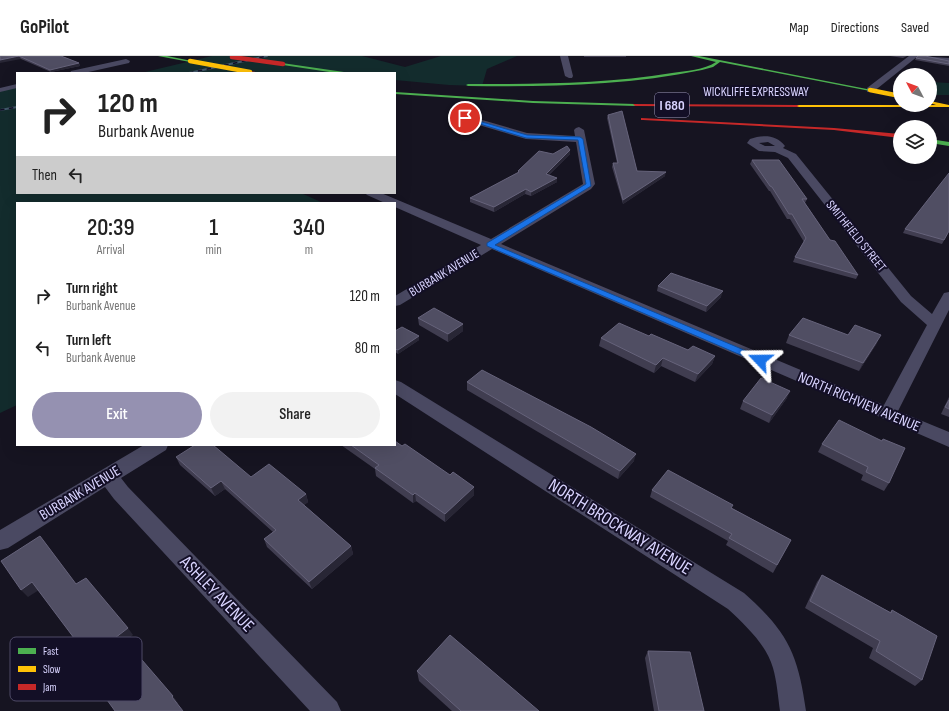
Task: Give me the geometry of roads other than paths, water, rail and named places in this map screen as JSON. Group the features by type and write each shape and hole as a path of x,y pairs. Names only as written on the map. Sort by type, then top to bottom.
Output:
{"main road":[{"path":"160,56 254,72"},
{"path":"228,56 337,72"},
{"path":"693,56 893,94"},
{"path":"581,93 540,92 455,85 557,86 615,83 659,78 700,70 714,66 719,61"},
{"path":"396,94 483,108"},
{"name":"WICKLIFFE EXPRESSWAY","path":"396,94 499,102 572,104 949,106"},
{"path":"844,94 893,95"},
{"path":"937,95 943,95"},
{"path":"937,103 949,106"},
{"path":"632,119 809,127 893,135"},
{"path":"937,142 949,144"}],"street":[{"path":"564,56 569,76"},
{"path":"870,90 914,56"},
{"path":"923,56 949,60"},
{"path":"78,72 126,61"},
{"path":"0,90 16,86"},
{"name":"BURBANK AVENUE","path":"396,301 589,184 580,135 526,136 465,118"},
{"name":"SMITHFIELD STREET","path":"777,148 792,156 906,299 934,324"},
{"name":"NORTH RICHVIEW AVENUE","path":"373,194 393,202"},
{"name":"NORTH RICHVIEW AVENUE","path":"396,203 490,245 949,440"},
{"path":"888,414 949,296"},
{"name":"NORTH BROCKWAY AVENUE","path":"396,387 736,601 757,620 774,643 786,667 793,711"},
{"name":"BURBANK AVENUE","path":"0,541 157,446"},
{"name":"ASHLEY AVENUE","path":"108,476 121,493 328,711"}],"railway":[{"path":"194,72 267,56"},
{"path":"0,110 16,107"}]}
